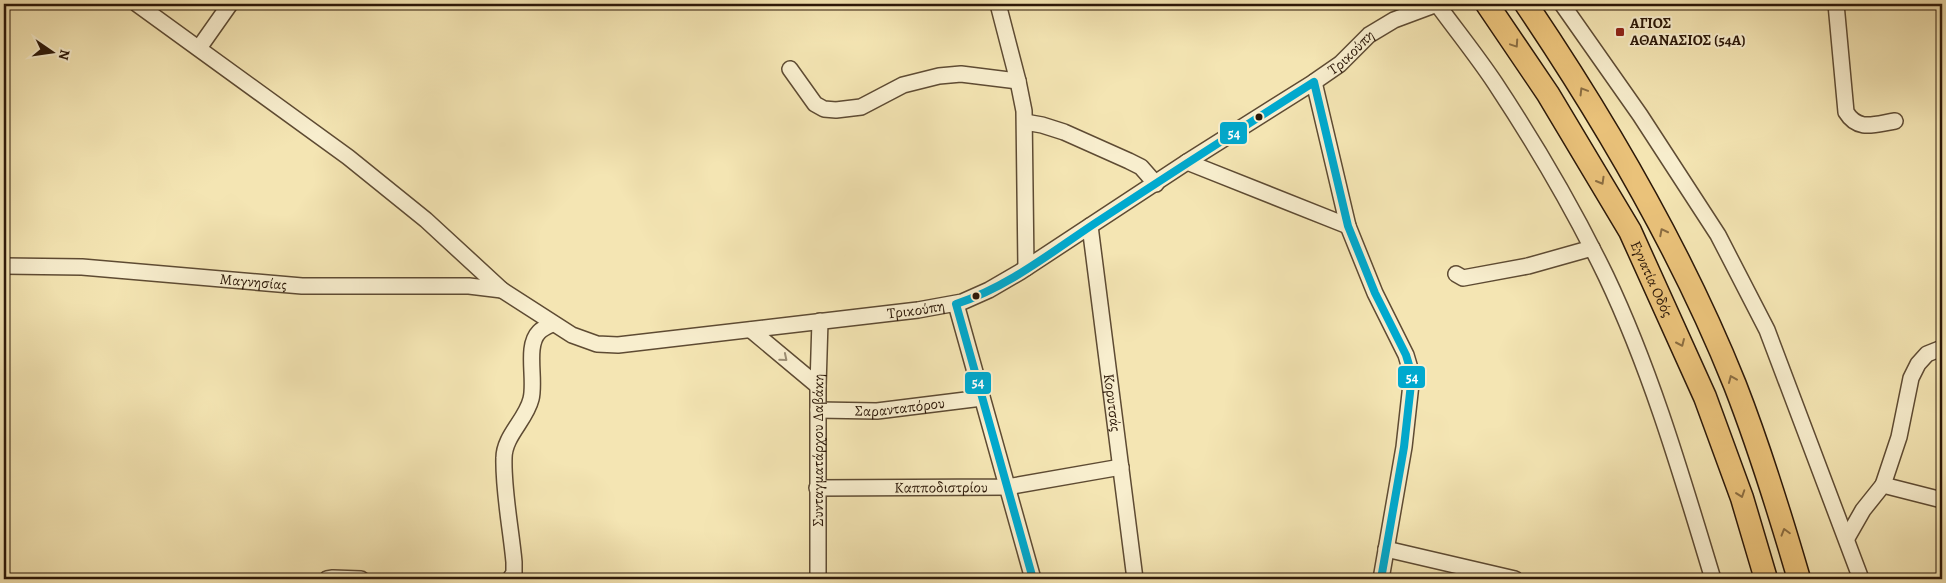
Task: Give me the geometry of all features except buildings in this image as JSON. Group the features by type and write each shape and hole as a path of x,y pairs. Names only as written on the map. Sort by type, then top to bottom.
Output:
{"highway":[{"name":"Εγνατία Οδός","path":"1487,4 1548,94 1630,231 1705,397 1742,498 1766,579"},
{"name":"Εγνατία Οδός","path":"1526,4 1573,74 1618,149 1686,277 1734,384 1772,487 1799,579"}],"street":[{"name":"Τρικούπη","path":"137,4 348,157 426,220 502,290 552,324 582,340 597,344 618,345 956,304 989,290 1026,268 1187,162 1314,82 1340,64 1369,35 1394,20 1437,4"},
{"path":"199,48 230,4"},
{"path":"998,4 1018,81 1025,122 1026,268"},
{"path":"1437,4 1494,82 1516,116 1547,167 1606,277 1650,380 1671,441 1713,579"},
{"path":"1562,4 1640,115 1718,235 1767,330 1861,579"},
{"path":"1836,4 1846,112 1853,122 1862,126 1895,122"},
{"path":"790,69 814,104 824,109 836,110 861,107 903,85 940,76 961,74 1018,81"},
{"path":"1314,82 1348,226 1375,293 1406,355 1412,375 1405,439 1381,579"},
{"path":"1025,122 1064,132 1129,161 1144,170 1156,184"},
{"path":"1187,162 1348,226"},
{"name":"Κορυτσάς","path":"1090,226 1135,579"},
{"path":"1456,274 1463,278 1528,266 1592,248"},
{"name":"Μαγνησίας","path":"4,266 82,267 342,288 469,286 502,290"},
{"path":"956,304 1033,579"},
{"name":"Συνταγματάρχου Δαβάκη","path":"818,579 817,488 820,320"},
{"path":"513,577 504,465 505,449 525,415 531,398 532,357 535,337 540,330 552,324"},
{"path":"751,330 818,386"},
{"path":"1847,538 1863,510 1883,485 1898,437 1911,378 1918,364 1927,354 1942,348"},
{"name":"Σαρανταπόρου","path":"818,410 877,410 982,398"},
{"name":"Καπποδιστρίου","path":"817,488 1007,488 1121,467"},
{"path":"1883,485 1942,500"},
{"path":"1386,549 1515,579"},
{"path":"327,579 361,579"}],"transit line":[{"name":"54","path":"1033,579 956,304 995,287 1032,266 1314,82 1348,226 1375,293 1406,355 1412,375 1404,447 1381,579"}],"place":[{"name":"ΑΓΙΟΣ ΑΘΑΝΑΣΙΟΣ (54Α)","path":"1620,32"}]}
